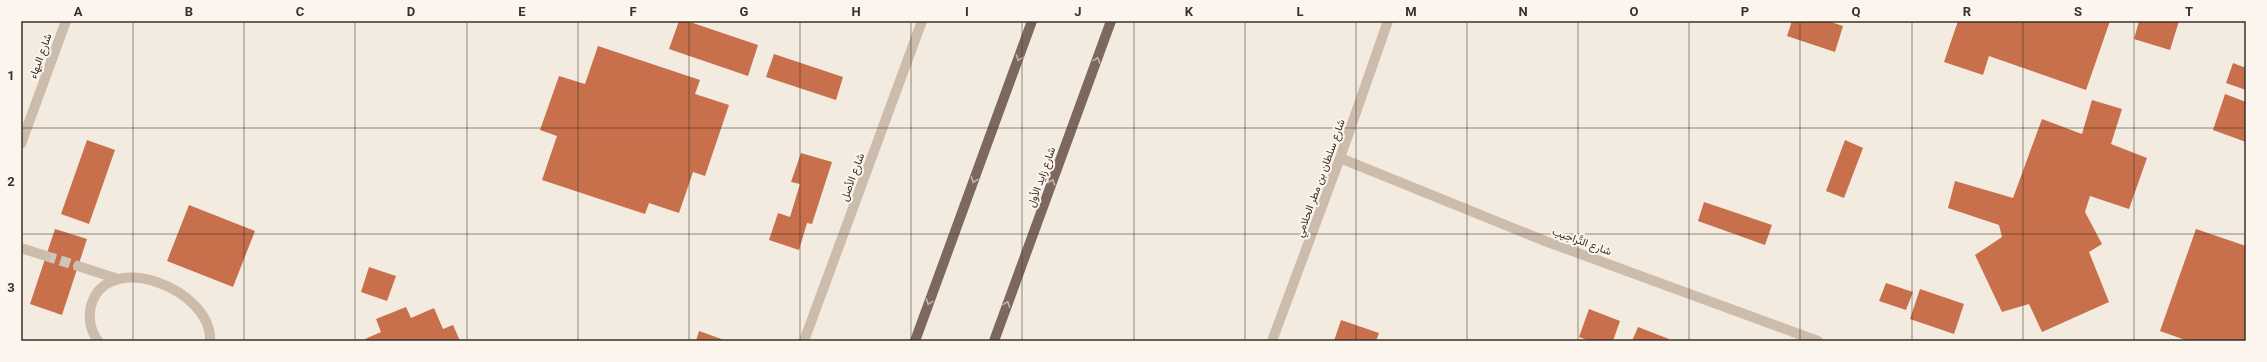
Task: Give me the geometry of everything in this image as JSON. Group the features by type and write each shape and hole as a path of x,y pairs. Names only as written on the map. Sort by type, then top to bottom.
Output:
{"main road":[{"path":"915,341 1032,21"},
{"name":"شارع زايد الأول","path":"994,341 1111,21"}],"street":[{"name":"شارع البهاء","path":"21,144 66,21"},
{"name":"شارع الأصل","path":"804,341 922,21"},
{"name":"شارع سلطان بن مطر الحلامي","path":"1272,341 1340,158 1388,21"},
{"name":"شارع التَّراحِيب","path":"1340,158 1545,241 1818,341"},
{"path":"21,248 46,256"},
{"path":"78,266 118,279"},
{"path":"98,341 90,325 89,314 92,304 98,293 106,284 118,279 132,277 149,280 185,296 200,309 207,319 211,331 210,341"}],"building":[{"path":"679,21 687,21 758,45 748,76 669,49"},
{"path":"1792,21 1828,21 1843,26 1835,52 1787,36"},
{"path":"1958,21 2110,21 2086,90 1989,56 1983,75 1944,62"},
{"path":"2139,21 2179,21 2170,50 2134,39"},
{"path":"598,46 700,80 695,94 729,105 705,176 693,172 679,213 649,203 645,214 542,180 557,136 540,130 559,76 585,84"},
{"path":"774,54 843,77 836,100 766,77"},
{"path":"2233,63 2246,68 2246,90 2226,83"},
{"path":"2225,94 2246,102 2246,142 2213,130"},
{"path":"2092,100 2122,109 2111,144 2147,158 2129,209 2090,196 2085,212 2102,244 2089,252 2109,302 2042,332 2029,304 2002,312 1975,255 2002,237 1999,225 1948,208 1955,181 2013,198 2042,119 2082,134"},
{"path":"87,140 115,150 89,224 61,214"},
{"path":"1845,140 1863,148 1844,198 1826,191"},
{"path":"801,153 832,162 812,224 807,223 799,250 769,240 778,213 790,217 800,184 791,182"},
{"path":"1704,202 1772,225 1765,245 1698,221"},
{"path":"189,205 255,231 233,287 167,261"},
{"path":"55,229 87,239 62,315 30,304"},
{"path":"2196,229 2246,246 2246,341 2188,341 2160,331"},
{"path":"369,267 396,276 387,301 361,292"},
{"path":"1886,283 1913,292 1906,310 1879,301"},
{"path":"1920,289 1964,304 1954,334 1910,319"},
{"path":"406,307 411,318 434,308 443,329 453,325 460,341 366,341 365,339 381,332 376,319"},
{"path":"1589,309 1620,321 1613,341 1590,341 1579,337"},
{"path":"1341,320 1379,333 1376,341 1334,341"},
{"path":"1638,327 1669,339 1668,341 1632,341"},
{"path":"699,331 727,341 696,341"}],"tunnel":[{"path":"46,256 78,266"}]}
